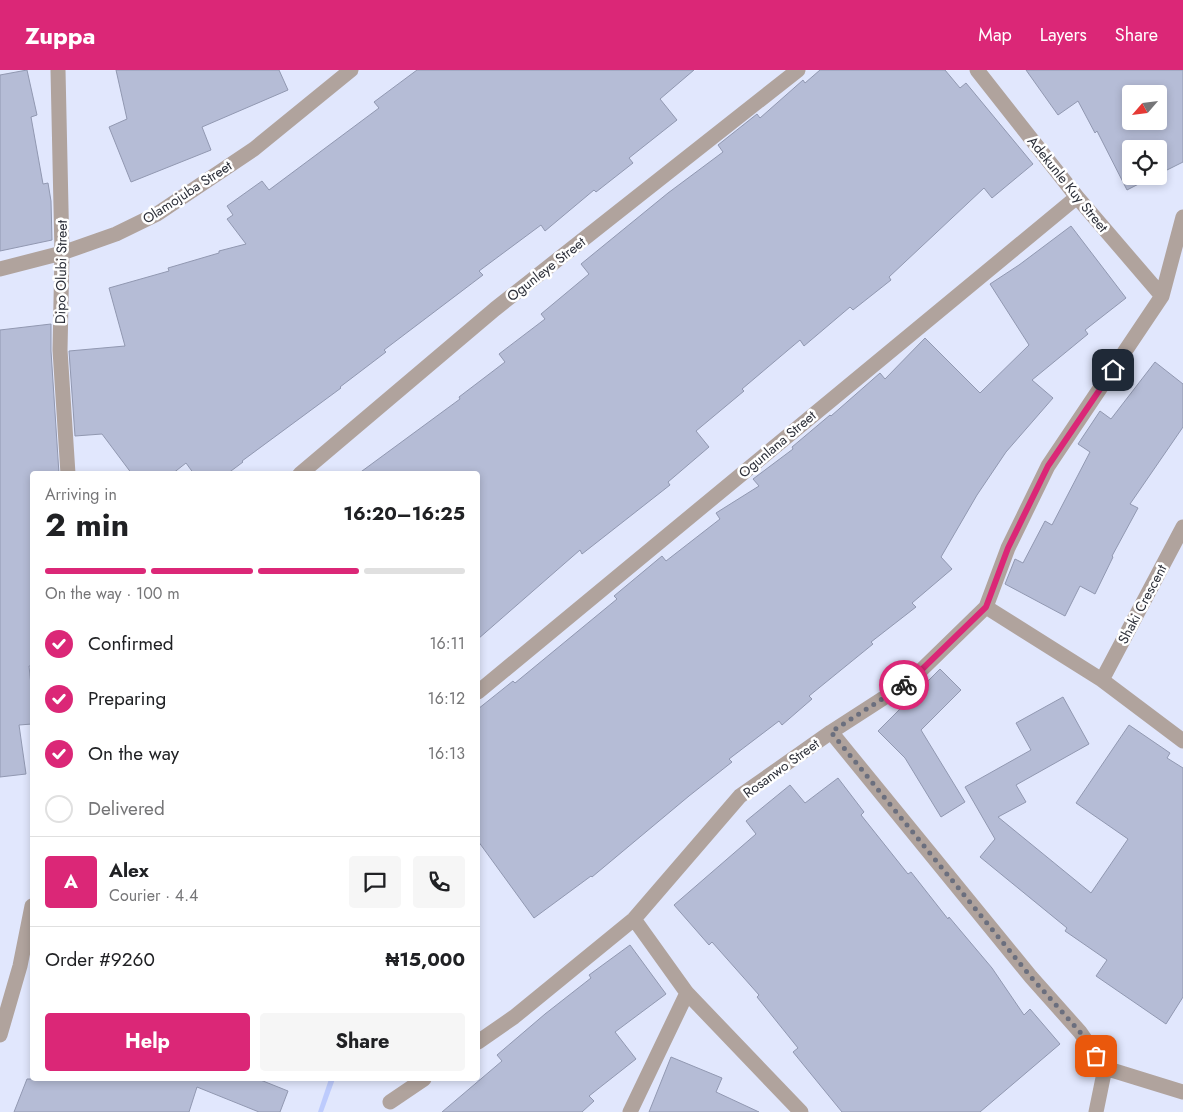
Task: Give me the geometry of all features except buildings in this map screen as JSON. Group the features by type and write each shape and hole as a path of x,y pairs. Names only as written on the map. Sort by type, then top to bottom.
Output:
{"street":[{"name":"Dipo Olubi Street","path":"58,70 62,253 60,350 68,471"},
{"name":"Olamojuba Street","path":"0,269 62,253 116,234 156,214 254,149 351,70"},
{"name":"Ogunleye Street","path":"304,471 495,309 798,70"},
{"name":"Adekunle Kuy Street","path":"977,70 1077,197 1162,296"},
{"name":"Ogunlana Street","path":"480,690 1077,197"},
{"name":"Rosanwo Street","path":"480,1041 514,1017 634,919 740,796 831,732 910,681 986,607 1008,548 1048,466 1162,296 1183,217"},
{"name":"Shaki Crescent","path":"1102,680 1183,527"},
{"path":"986,607 1102,680 1183,741"},
{"path":"831,732 1031,977 1080,1032 1105,1068 1183,1092"},
{"path":"0,1035 20,966 30,916"},
{"path":"634,919 687,993 801,1112"},
{"path":"630,1112 687,993"},
{"path":"1096,1112 1105,1068"},
{"path":"390,1102 421,1081"}],"shaded area":[{"path":"328,1081 334,1081 323,1112 318,1112"}],"way so far":[{"path":"904,685 831,732 1031,977 1080,1032 1096,1056"}],"route":[{"path":"904,685 986,607 1008,548 1048,466 1113,370"}]}
